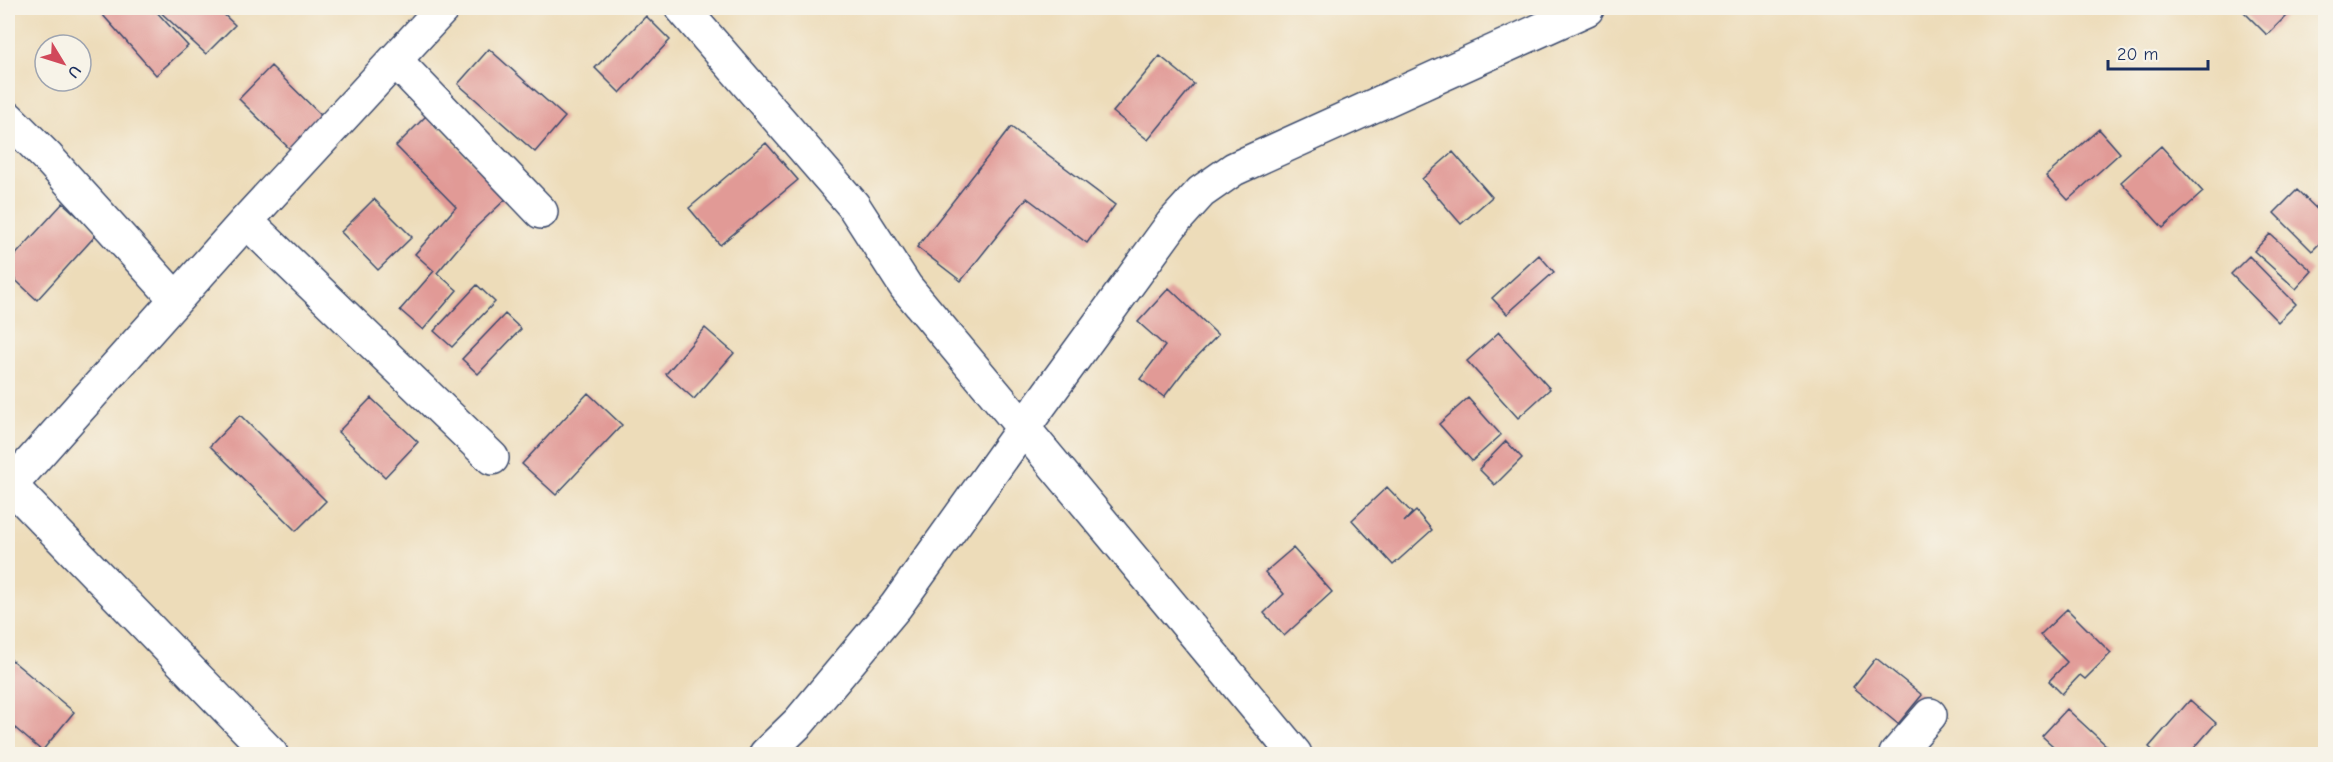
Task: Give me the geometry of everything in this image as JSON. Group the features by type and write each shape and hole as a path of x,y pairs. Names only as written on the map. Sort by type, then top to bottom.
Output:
{"street":[{"path":"271,754 9,486 246,221 443,8"},
{"path":"682,8 853,205 906,287 1295,754"},
{"path":"766,754 799,722 896,606 1172,224 1201,192 1234,169 1587,9"},
{"path":"395,60 541,212"},
{"path":"8,118 48,158 176,299"},
{"path":"246,221 492,458"},
{"path":"1896,754 1930,715"}],"building":[{"path":"110,8 153,8 188,46 156,75 102,14"},
{"path":"156,8 217,8 235,25 206,54"},
{"path":"2246,8 2294,8 2267,35 2243,11"},
{"path":"646,16 670,40 620,93 595,68"},
{"path":"489,49 565,117 535,152 458,84"},
{"path":"1160,56 1194,84 1148,140 1113,112"},
{"path":"271,66 329,123 297,156 239,99"},
{"path":"426,116 507,198 476,227 437,273 457,290 423,330 400,310 434,271 415,254 456,207 396,146"},
{"path":"1011,127 1115,205 1087,243 1027,198 961,281 917,247"},
{"path":"2099,129 2120,153 2068,200 2046,176"},
{"path":"766,143 798,180 720,245 689,208"},
{"path":"2161,146 2203,192 2163,228 2121,182"},
{"path":"1453,152 1492,197 1461,224 1422,179"},
{"path":"2297,190 2326,218 2326,237 2312,251 2274,213"},
{"path":"374,199 412,237 378,270 341,232"},
{"path":"63,203 97,234 37,300 8,273 8,263"},
{"path":"2270,234 2312,271 2296,289 2254,251"},
{"path":"1539,255 1554,272 1507,314 1492,298"},
{"path":"2249,256 2296,304 2278,322 2231,274"},
{"path":"477,285 495,302 452,347 434,331"},
{"path":"1169,288 1218,335 1187,367 1164,397 1140,379 1165,346 1138,322"},
{"path":"505,314 521,329 478,374 462,359"},
{"path":"705,328 734,353 694,399 666,374"},
{"path":"1499,332 1550,389 1518,418 1467,361"},
{"path":"588,393 622,425 556,495 522,464"},
{"path":"371,398 418,442 385,477 338,432"},
{"path":"1468,398 1501,435 1472,461 1439,424"},
{"path":"240,415 326,501 296,531 210,446"},
{"path":"1506,441 1522,458 1495,485 1479,469"},
{"path":"1387,487 1412,513 1404,522 1416,511 1432,530 1393,565 1352,520"},
{"path":"1293,548 1332,592 1284,636 1264,613 1284,594 1265,572"},
{"path":"2067,609 2111,653 2085,679 2080,675 2062,694 2049,681 2067,662 2040,635"},
{"path":"8,657 74,712 42,751 8,722"},
{"path":"1876,658 1922,695 1898,724 1853,687"},
{"path":"2190,700 2216,723 2189,754 2157,754 2149,747"},
{"path":"2067,709 2108,747 2101,754 2062,754 2042,736"}]}
